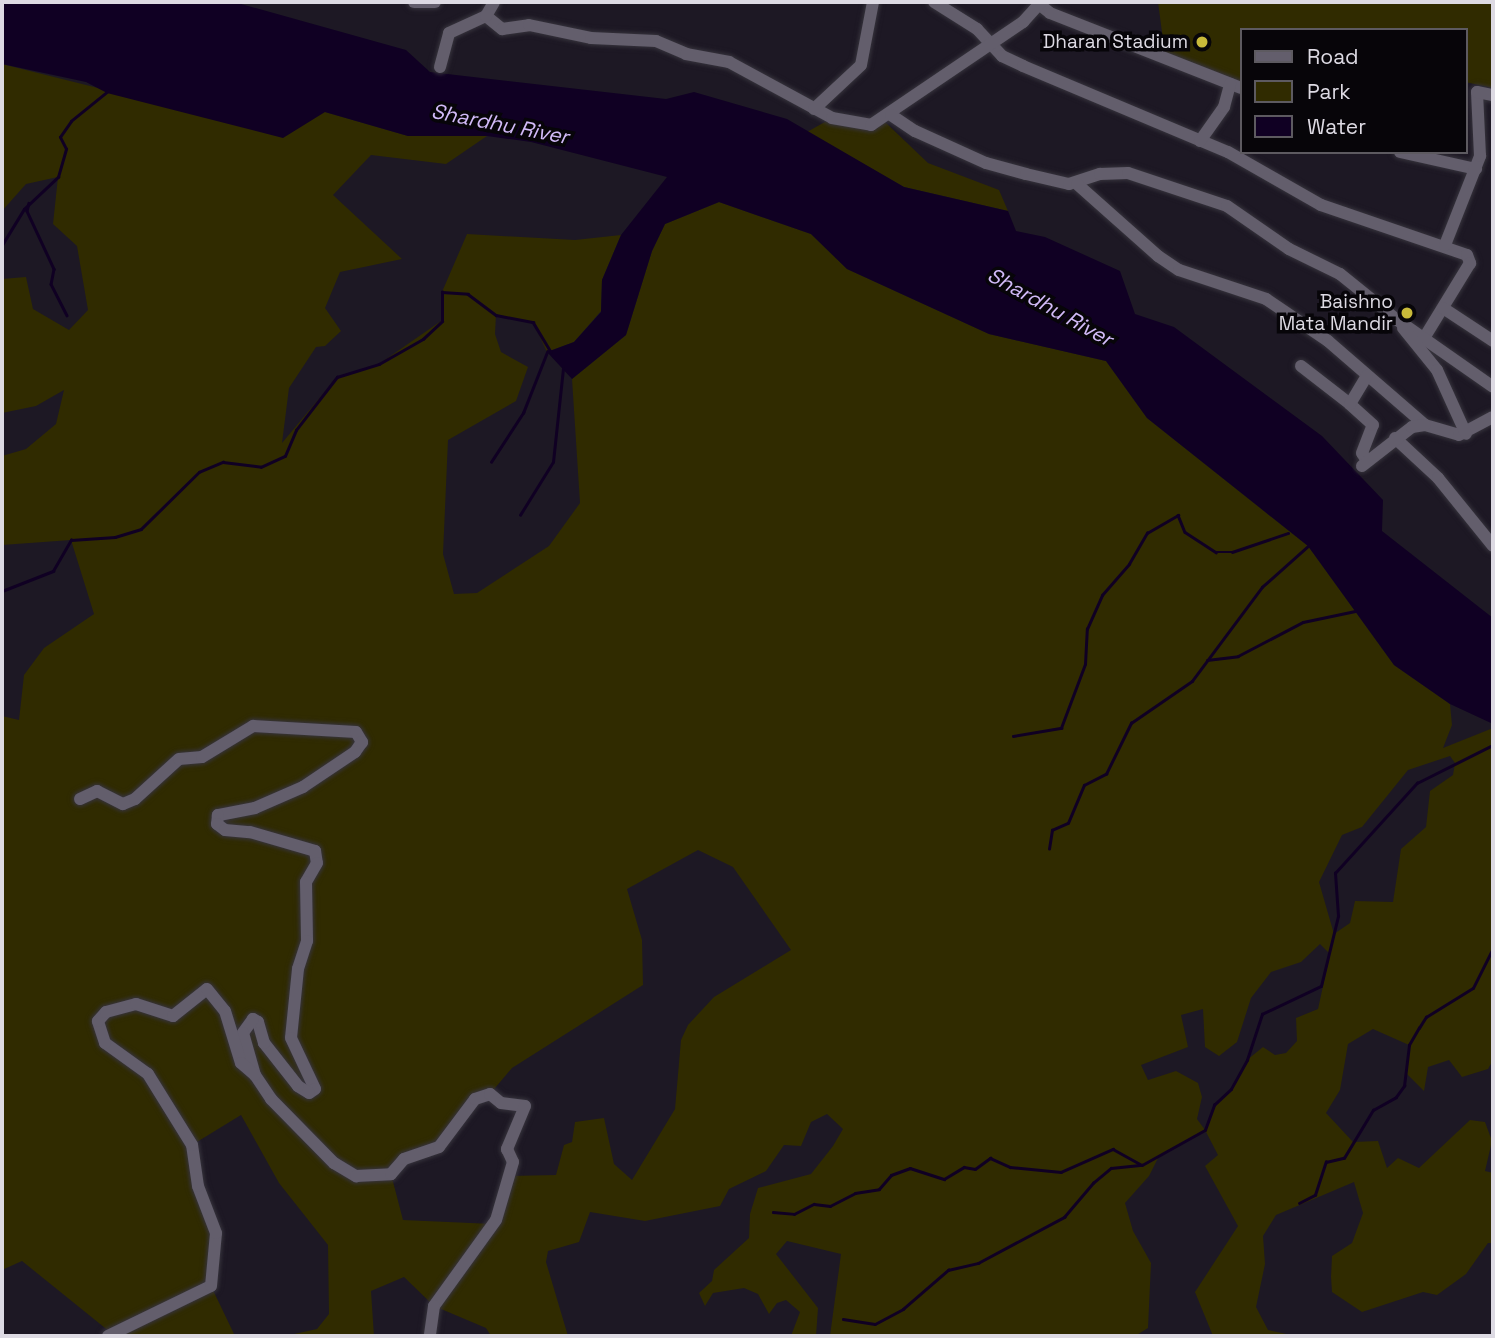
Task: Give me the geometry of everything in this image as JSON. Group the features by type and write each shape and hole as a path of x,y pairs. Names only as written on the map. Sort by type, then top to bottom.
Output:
{"street":[{"path":"414,2 435,2"},
{"path":"440,67 444,43 455,28 486,16 494,2"},
{"path":"814,109 861,65 873,2"},
{"path":"934,2 993,43 1002,56 1023,66 1252,164 1321,205 1445,244 1467,255 1471,263 1424,338"},
{"path":"486,16 502,29 529,25 591,38 656,41 687,54 729,62 832,118 871,125 891,115 993,43 1040,3 1050,13 1235,86 1200,141"},
{"path":"1445,244 1476,169 1480,141 1477,92 1493,96"},
{"path":"891,115 915,131 986,163 1077,184 1158,256 1179,270 1266,299 1340,349 1367,376 1425,425 1470,432 1493,417"},
{"path":"1409,154 1476,169"},
{"path":"1077,184 1100,174 1128,173 1194,191 1227,206 1289,249 1340,274 1396,320 1493,387"},
{"path":"1443,308 1493,341"},
{"path":"1396,320 1437,370 1470,432"},
{"path":"1301,366 1373,425 1362,453 1364,463 1395,438 1425,425"},
{"path":"1350,404 1367,376"},
{"path":"1395,438 1438,478 1493,545"},
{"path":"80,799 97,791 123,804 135,799 179,759 202,757 253,726 356,732 362,743 355,752 303,787 255,808 218,816 217,824 225,830 250,832 315,851 317,863 306,882 307,941 298,969 291,1038 315,1089 309,1093 298,1086 264,1043 258,1022 253,1019 243,1033 255,1075 271,1100 318,1148 356,1176 391,1174 404,1159 439,1147 475,1099 490,1094 500,1103 525,1106 507,1149 513,1162 496,1220 434,1306 430,1336"},
{"path":"108,1336 211,1286 216,1233 198,1186 192,1145 148,1073 105,1043 97,1021 106,1012 136,1004 173,1016 207,989 225,1011 241,1063 255,1075"}],"green space":[{"name":"Dharan Stadium","path":"1158,2 1493,2 1493,88 1467,82 1467,28 1240,28 1240,82 1165,55"},
{"path":"2,64 178,108 325,112 408,136 487,136 446,164 371,155 333,195 402,259 340,272 325,308 341,331 325,346 316,347 289,388 282,443 337,377 379,364 441,321 442,292 467,234 575,240 621,235 602,280 601,311 574,342 547,352 533,322 496,315 495,334 501,352 528,367 516,401 448,440 443,554 454,594 477,593 549,546 580,503 572,379 626,335 652,251 665,224 719,202 811,234 847,269 989,334 1106,361 1147,418 1308,546 1394,665 1450,704 1452,725 1443,748 1493,728 1493,1060 1488,1069 1462,1077 1449,1060 1428,1067 1424,1091 1407,1074 1409,1045 1373,1029 1348,1044 1340,1090 1326,1113 1353,1142 1378,1141 1387,1168 1398,1158 1419,1168 1470,1120 1485,1122 1492,1141 1485,1171 1493,1173 1493,1243 1488,1243 1466,1274 1437,1295 1423,1292 1362,1312 1332,1292 1331,1277 1332,1256 1352,1243 1363,1213 1354,1182 1276,1215 1263,1236 1265,1264 1256,1307 1268,1330 1296,1336 1213,1336 1195,1292 1238,1226 1205,1166 1218,1155 1205,1130 1159,1156 1149,1176 1125,1203 1133,1231 1151,1263 1148,1328 1135,1336 830,1336 841,1254 787,1241 776,1254 818,1308 816,1336 791,1336 800,1312 786,1300 777,1303 769,1314 758,1294 744,1288 713,1293 705,1306 699,1293 712,1281 714,1270 749,1238 750,1214 758,1188 811,1174 833,1146 843,1129 827,1114 811,1122 801,1146 784,1145 766,1171 729,1189 720,1206 645,1221 590,1212 579,1242 548,1251 546,1262 568,1336 491,1336 486,1328 434,1306 404,1277 371,1291 374,1336 285,1336 317,1329 329,1314 328,1245 279,1183 241,1115 192,1145 213,1222 211,1286 235,1336 108,1336 110,1332 22,1261 2,1270 2,716 19,720 24,675 44,648 94,614 71,540 2,545 2,456 26,449 56,424 64,390 36,406 2,413 2,279 26,277 33,309 69,330 88,310 77,246 53,224 58,177 26,184 2,211","holes":["1450,756 1455,763 1453,775 1430,791 1426,827 1401,849 1393,902 1355,901 1350,923 1334,934 1319,882 1342,835 1362,827 1408,770","698,850 733,867 791,950 714,997 688,1025 681,1040 675,1109 632,1180 614,1164 604,1118 575,1122 572,1142 564,1145 556,1175 508,1176 493,1224 403,1220 391,1174 448,1140 475,1099 490,1094 512,1068 643,985 642,940 627,889","1320,944 1330,954 1318,1009 1296,1018 1297,1041 1286,1053 1275,1055 1263,1047 1247,1060 1231,1089 1214,1105 1205,1130 1197,1119 1202,1097 1198,1083 1176,1071 1148,1080 1141,1065 1188,1047 1181,1015 1203,1009 1205,1047 1219,1056 1237,1042 1251,998 1271,972 1301,962"]},
{"path":"832,118 883,120 928,163 999,190 1008,211 904,187 807,132"}],"water":[{"name":"Shardhu River","path":"2,2 234,2 406,50 430,72 666,99 694,92 787,119 904,187 1008,211 1016,231 1045,237 1120,271 1135,314 1174,327 1322,436 1383,500 1382,531 1493,618 1493,724 1450,704 1394,665 1308,546 1147,418 1106,361 989,334 847,269 811,234 719,202 665,224 652,251 626,335 572,379 547,352 574,342 601,312 602,280 621,235 667,177 531,142 487,136 408,136 325,112 283,138 107,93 86,82 2,64"}],"waterway":[{"path":"2,245 24,209 58,177 66,149 60,137 71,121 108,91"},
{"path":"29,203 27,211 54,269 51,284 67,315"},
{"path":"2,591 53,571 71,540 115,537 141,529 199,472 223,462 261,467 285,456 296,430 337,377 379,364 423,339 442,321 442,292 468,294 496,315 533,322 551,352"},
{"path":"491,462 523,413 547,352"},
{"path":"520,515 553,462 563,369"},
{"path":"1013,736 1061,728 1085,664 1087,629 1102,595 1129,564 1147,533 1178,515 1185,532 1216,552 1232,552 1288,533"},
{"path":"1049,849 1052,830 1068,823 1084,785 1106,774 1131,723 1192,681 1262,587 1308,546"},
{"path":"1207,660 1238,656 1303,622 1355,611"},
{"path":"843,1319 875,1324 903,1309 948,1270 978,1263 1064,1217 1093,1183 1111,1168 1142,1165 1205,1130 1214,1105 1231,1089 1247,1060 1262,1014 1321,986 1338,916 1335,873 1417,783 1493,745"},
{"path":"1299,1203 1315,1195 1326,1162 1344,1158 1373,1110 1396,1097 1404,1086 1409,1045 1426,1017 1473,988 1493,948"},
{"path":"773,1212 794,1214 814,1204 830,1206 855,1193 879,1189 891,1175 910,1168 944,1179 964,1167 975,1169 990,1158 1010,1167 1061,1172 1113,1149 1140,1164"}],"place":[{"name":"Dharan Stadium","path":"1202,42"},
{"name":"Baishno Mata Mandir","path":"1407,313"}]}
